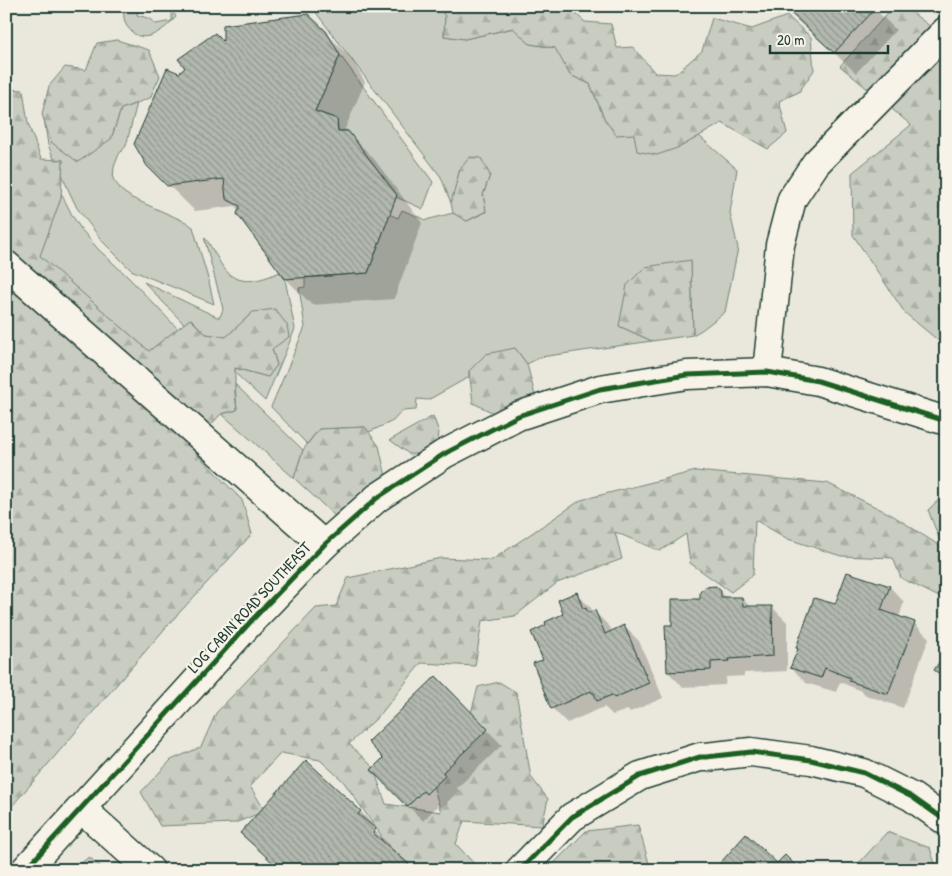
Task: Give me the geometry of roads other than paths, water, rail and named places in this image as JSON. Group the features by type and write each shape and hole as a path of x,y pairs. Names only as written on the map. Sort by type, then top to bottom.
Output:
{"street":[{"path":"767,372 780,245 792,199 816,163 946,31"},
{"name":"LOG CABIN ROAD SOUTHEAST","path":"6,266 324,545"},
{"name":"LOG CABIN ROAD SOUTHEAST","path":"25,870 253,618 324,545 384,493 444,454 518,416 600,389 687,375 767,372 818,381 946,421"},
{"path":"520,870 572,817 640,776 700,757 751,752 811,760 864,773 912,797 946,821"},
{"path":"82,809 150,870"}]}
